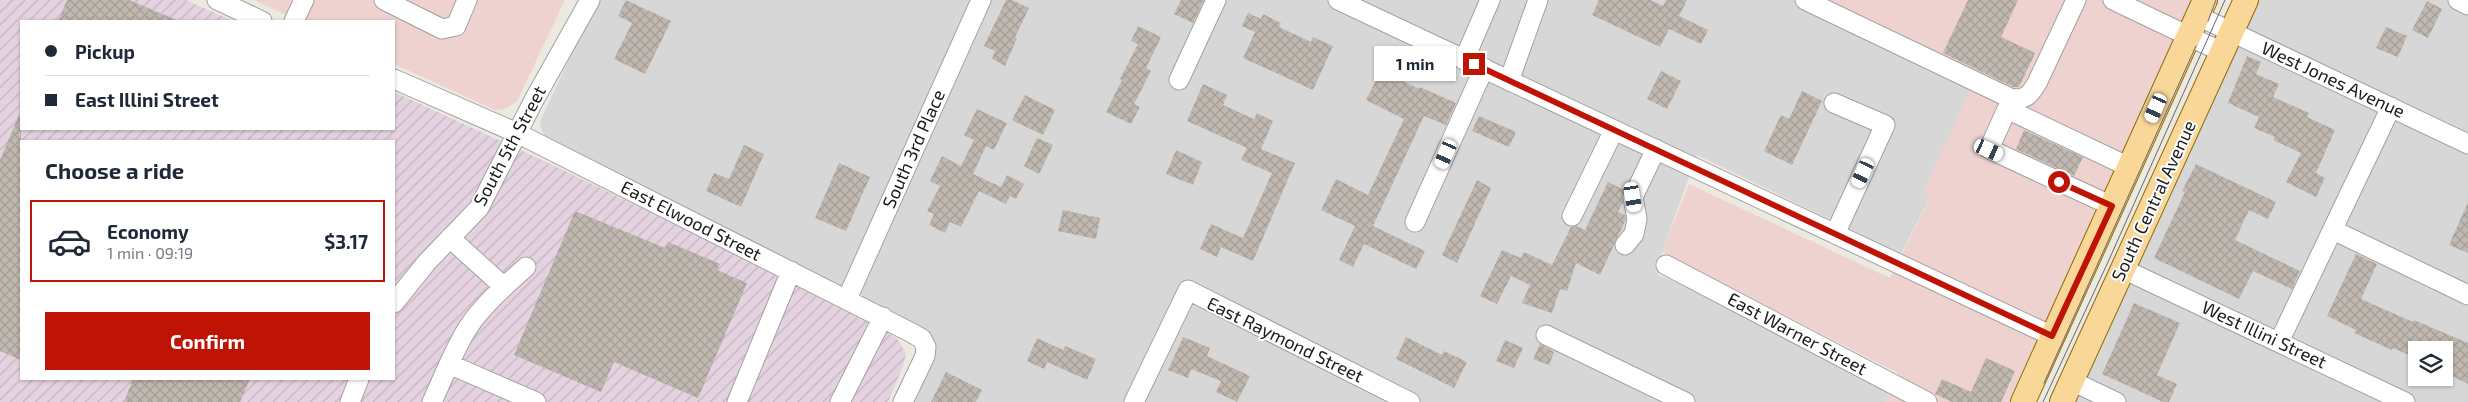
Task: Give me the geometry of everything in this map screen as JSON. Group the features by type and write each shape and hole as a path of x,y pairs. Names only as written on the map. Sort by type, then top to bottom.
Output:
{"main road":[{"name":"South Central Avenue","path":"2067,392 2246,0"},
{"name":"South Central Avenue","path":"2023,402 2197,18"}],"street":[{"path":"217,0 260,20"},
{"path":"294,20 304,0"},
{"path":"384,0 442,29 456,26 467,0"},
{"name":"South 5th Street","path":"395,302 427,262 479,208 516,133 590,0"},
{"name":"South 3rd Place","path":"847,299 981,0"},
{"path":"1179,80 1216,0"},
{"path":"1338,0 2052,336"},
{"path":"1464,60 1490,0"},
{"path":"1509,80 1538,0"},
{"path":"1805,0 2010,98 2020,100 2030,96 2076,0"},
{"name":"West Jones Avenue","path":"2113,0 2197,18 2227,42 2391,107 2468,144"},
{"path":"2458,0 2468,5"},
{"path":"1415,222 1484,68"},
{"name":"East Elwood Street","path":"395,79 516,133 884,317 922,340 926,347 925,356 903,402"},
{"path":"1834,103 1885,125 1835,234"},
{"path":"2279,342 2391,107"},
{"path":"2112,206 1989,150 1992,141 2007,109 2129,167"},
{"path":"1572,216 1614,130"},
{"path":"1625,245 1634,234 1637,219 1633,197 1656,149"},
{"path":"2333,230 2468,295"},
{"path":"450,238 504,286"},
{"name":"East Warner Street","path":"1666,265 1895,394 1927,402"},
{"path":"432,402 449,364 470,325 504,286 526,268"},
{"name":"West Illini Street","path":"2123,269 2405,402"},
{"path":"738,402 791,271"},
{"name":"East Raymond Street","path":"1134,402 1188,290 1410,402"},
{"path":"840,402 884,317"},
{"path":"1546,335 1685,402"},
{"path":"449,364 536,402"},
{"path":"350,402 359,380"},
{"path":"2067,392 2116,402"}],"shaded area":[{"path":"0,0 186,0 231,20 20,20 20,130 395,130 395,92 542,160 777,273 897,338 906,354 888,402 0,402"},
{"path":"254,0 565,0 517,101 505,109 495,110 395,64 395,20 298,20"},
{"path":"597,0 1814,0 1973,87 1923,192 1931,195 1901,254 1697,155 1662,252 1658,275 1681,284 1889,392 1885,402 912,402 926,371 915,327 876,304 544,135 540,126 542,117"},
{"path":"1821,0 2192,0 2011,402 1885,402 1898,373 1662,252 1689,184 1890,278 1931,196 1923,192 1978,74"},
{"path":"2258,0 2468,0 2468,402 2074,402"}],"building":[{"path":"67,0 129,0 177,20 58,20"},
{"path":"626,0 671,21 645,74 614,59 632,23 618,16"},
{"path":"1006,0 1012,0 1029,8 1015,37 1017,38 1005,66 992,59 995,51 984,46"},
{"path":"1181,0 1204,0 1193,23 1174,14"},
{"path":"1599,0 1650,0 1663,6 1666,0 1687,0 1679,16 1708,30 1701,44 1669,29 1660,47 1592,15"},
{"path":"1968,0 2018,0 2001,37 2035,53 2019,87 2013,87 1943,53"},
{"path":"2427,1 2442,9 2428,38 2412,30"},
{"path":"1248,13 1261,19 1263,14 1281,23 1279,27 1311,42 1313,37 1333,46 1313,90 1243,58 1255,32 1242,26"},
{"path":"1138,26 1161,37 1146,68 1151,71 1134,104 1140,107 1131,124 1106,112 1138,44 1131,41"},
{"path":"2386,27 2407,36 2398,57 2376,48"},
{"path":"2247,56 2261,62 2256,74 2279,84 2273,97 2309,113 2307,117 2335,130 2316,173 2325,178 2316,197 2286,182 2301,153 2273,140 2275,137 2254,128 2259,117 2228,103"},
{"path":"1381,70 1419,89 1420,87 1456,103 1446,125 1424,116 1373,226 1425,251 1416,269 1364,244 1353,267 1339,260 1355,226 1321,210 1336,179 1368,195 1404,119 1366,100"},
{"path":"1661,71 1681,81 1667,109 1647,99"},
{"path":"1203,84 1227,95 1223,105 1254,119 1257,113 1273,121 1261,149 1295,163 1253,261 1221,247 1217,257 1200,249 1211,224 1243,238 1272,173 1241,160 1247,148 1187,121"},
{"path":"1802,91 1822,101 1792,165 1764,151 1781,115 1789,119"},
{"path":"1025,95 1055,110 1043,135 1012,120"},
{"path":"977,109 1007,123 994,150 986,146 973,174 1001,187 1007,175 1024,184 1016,199 1010,196 1006,204 979,191 961,227 950,222 945,233 929,225 934,214 927,211 940,186 930,181 942,156 961,166 974,140 964,135"},
{"path":"20,112 20,360 0,351 0,160"},
{"path":"1479,116 1516,132 1509,147 1472,131"},
{"path":"2024,130 2083,157 2074,176 2016,149"},
{"path":"1037,138 1053,145 1039,174 1024,166"},
{"path":"744,145 764,154 741,207 706,191 714,173 729,179"},
{"path":"1176,150 1202,162 1193,185 1166,174"},
{"path":"839,163 870,177 846,231 815,218"},
{"path":"2196,164 2276,202 2268,219 2249,210 2235,240 2300,271 2292,289 2253,271 2239,299 2154,258 2185,192 2182,191"},
{"path":"1477,180 1491,188 1457,263 1442,255"},
{"path":"1608,182 1624,190 1623,203 1618,212 1625,215 1626,219 1600,275 1576,263 1567,291 1560,289 1552,313 1522,303 1530,285 1511,276 1497,304 1480,296 1502,250 1521,258 1524,252 1552,265 1571,227 1576,226 1585,230"},
{"path":"2468,202 2468,253 2449,245"},
{"path":"1063,210 1100,218 1096,239 1058,231"},
{"path":"575,211 665,248 668,242 720,264 717,270 747,283 698,398 614,362 601,392 514,355"},
{"path":"2356,254 2377,264 2361,299 2468,343 2468,384 2453,376 2453,341 2408,341 2408,355 2393,348 2392,350 2354,333 2356,330 2327,316"},
{"path":"2134,303 2180,323 2157,375 2177,384 2169,402 2163,402 2102,374"},
{"path":"1183,337 1210,348 1207,356 1250,376 1237,402 1216,392 1221,381 1191,369 1188,378 1168,370"},
{"path":"1406,337 1442,355 1444,351 1467,362 1454,388 1396,359"},
{"path":"1037,338 1063,350 1065,346 1096,359 1087,380 1047,362 1044,369 1027,361"},
{"path":"1505,340 1523,348 1514,368 1496,361"},
{"path":"1540,344 1554,352 1549,365 1533,359"},
{"path":"1986,358 2015,371 2001,402 1952,402 1935,394 1942,379 1971,392"},
{"path":"946,372 982,390 976,402 931,402"},
{"path":"133,380 250,380 240,402 124,402"}],"tram line":[{"path":"2208,21 2216,0"},
{"path":"2043,402 2225,0"},
{"path":"2044,383 2196,46"}],"route":[{"path":"1474,64 2052,336 2112,206 2059,182"}]}
